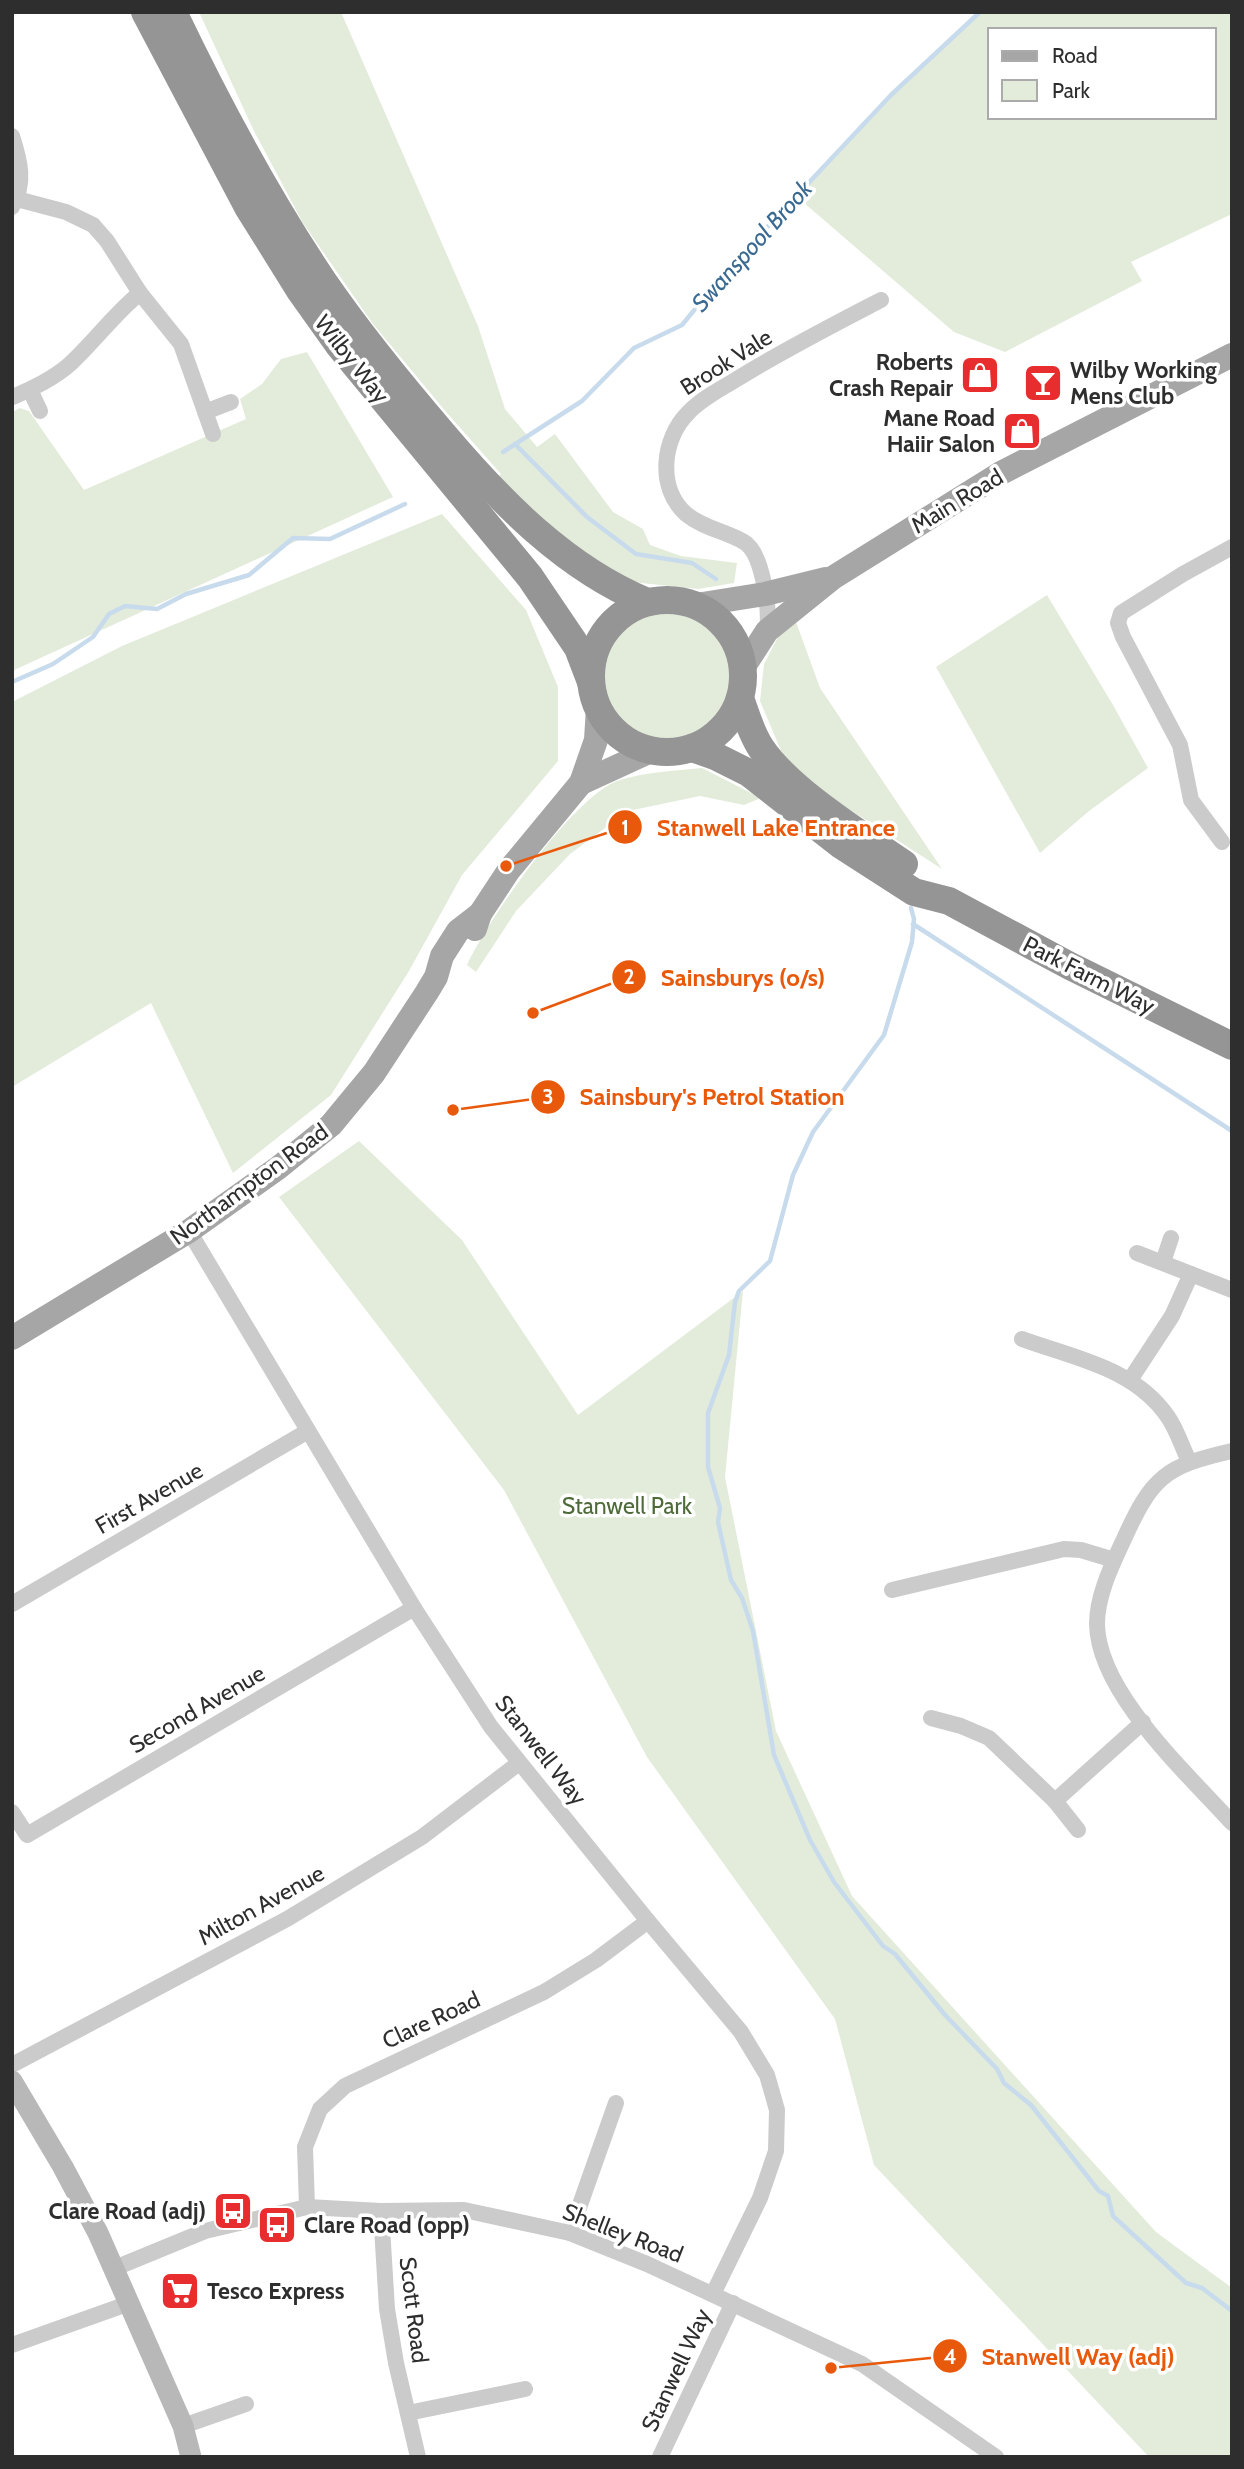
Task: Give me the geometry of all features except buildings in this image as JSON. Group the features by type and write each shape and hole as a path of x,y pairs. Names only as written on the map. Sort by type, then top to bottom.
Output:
{"highway":[{"name":"Wilby Way","path":"145,12 248,207 301,292 346,354 530,577 578,648 595,695"},
{"name":"Wilby Way","path":"173,12 288,227 362,334 415,401 468,464 559,552 617,590 647,602"},
{"path":"680,601 696,605 719,620 728,630 740,654 743,668 740,698 727,724 717,734 692,748 666,752 626,740 606,721 595,695 594,653 609,626 620,616 647,602 680,601"},
{"name":"Park Farm Way","path":"740,698 761,748 783,773 925,879 949,901 1059,961 1232,1046"},
{"name":"Park Farm Way","path":"692,748 748,773 841,845 914,892 949,901"}],"main road":[{"name":"Main Road","path":"743,668 767,631 835,577 1001,473 1230,361"},
{"name":"Main Road","path":"696,605 765,594 835,577"},
{"name":"Northampton Road","path":"12,1338 188,1231 278,1168 331,1125 374,1073 436,977 442,956 458,931 480,914 509,870 581,783 596,740 595,695"},
{"name":"Northampton Road","path":"581,783 653,750"}],"street":[{"path":"12,136 22,166 15,203 66,212 93,225 107,241 140,293 181,344 213,434"},
{"path":"13,397 51,379 71,363 119,311 140,293"},
{"name":"Brook Vale","path":"767,631 768,602 752,549 741,540 695,521 679,506 674,499 666,468 669,444 673,433 687,414 720,390 758,365 881,300"},
{"path":"30,390 40,411"},
{"path":"205,412 231,402"},
{"path":"1222,842 1191,800 1180,746 1118,623 1121,612 1232,547"},
{"name":"Stanwell Way","path":"188,1231 414,1608 491,1727 741,2032 767,2075 777,2110 776,2151 760,2198 713,2294"},
{"path":"1163,1262 1171,1238"},
{"path":"1137,1253 1232,1290"},
{"path":"1130,1380 1172,1316 1191,1274"},
{"path":"1022,1339 1105,1368 1130,1380 1151,1396 1169,1418 1189,1461"},
{"name":"First Avenue","path":"12,1604 308,1431"},
{"path":"1232,1451 1189,1461 1168,1471 1154,1485 1136,1511 1114,1560 1100,1601 1097,1623 1099,1642 1108,1671 1117,1688 1143,1722 1232,1823"},
{"path":"892,1590 1064,1549 1081,1550 1114,1560"},
{"name":"Second Avenue","path":"12,1812 27,1835 414,1608"},
{"path":"931,1718 961,1726 989,1738 1055,1801 1078,1830"},
{"path":"1055,1801 1143,1722"},
{"name":"Milton Avenue","path":"12,2065 287,1919 422,1837 519,1763"},
{"name":"Clare Road","path":"307,2207 305,2147 320,2109 345,2086 544,1993 596,1960 648,1921"},
{"path":"12,2081 18,2103 63,2166 115,2268 183,2426 191,2457"},
{"path":"570,2233 616,2103"},
{"name":"Shelley Road","path":"115,2268 205,2231 307,2207 381,2211 464,2210 570,2233 733,2303 862,2364 996,2457"},
{"name":"Scott Road","path":"381,2211 387,2309 396,2363 418,2457"},
{"path":"12,2345 130,2303"},
{"name":"Stanwell Way","path":"661,2457 733,2303"},
{"path":"408,2413 524,2389"},
{"path":"183,2426 246,2404"}],"green space":[{"path":"199,12 341,12 478,326 505,409 537,447 555,434 613,512 643,529 650,545 681,556 737,563 734,583 698,589 622,581 553,535 499,476 501,474 373,324 303,223 253,129"},
{"path":"980,12 1232,12 1232,214 1131,262 1142,281 1005,352 954,332 796,196 891,95"},
{"path":"307,352 393,497 12,671 12,412 20,408 29,411 84,490 246,419 240,399 262,384 281,359"},
{"path":"442,514 526,610 558,687 558,761 462,875 409,971 331,1095 233,1173 151,1003 12,1087 12,702 122,646"},
{"path":"1047,595 1148,768 1089,811 1040,853 936,667"},
{"path":"666,612 691,617 713,631 727,653 732,678 727,703 713,725 691,739 666,744 641,739 619,725 605,703 600,678 605,653 619,631 641,617"},
{"path":"796,622 820,688 942,869 841,804 785,760 760,701 764,664 778,637"},
{"path":"702,768 761,798 744,805 700,796 628,811 570,854 516,911 476,972 467,965 493,920 533,862 555,835 598,792 627,778"},
{"name":"Stanwell Park","path":"359,1141 462,1240 578,1415 743,1291 725,1477 776,1731 852,1896 1156,2232 1232,2288 1232,2457 1149,2457 874,2165 835,2019 647,1757 504,1490 279,1197"}],"waterway":[{"name":"Swanspool Brook","path":"503,452 582,401 634,348 682,325 727,270 891,95 980,12"},
{"path":"515,444 587,517 636,554 692,563 716,579"},
{"name":"Swanspool Brook","path":"12,682 53,664 93,637 109,614 125,606 157,609 186,594 249,575 293,538 330,539 405,504"},
{"path":"911,908 914,919 912,942 884,1035 813,1132 793,1175 770,1261 739,1291 735,1302 729,1355 708,1413 708,1467 720,1508 718,1522 731,1580 742,1598 753,1631 774,1755 810,1840 834,1882 883,1946 895,1954 945,2015 997,2069 1004,2083 1031,2105 1099,2191 1108,2196 1113,2216 1186,2283 1202,2288 1232,2311"},
{"path":"913,924 1232,1131"}],"place":[{"name":"Roberts Crash Repair","path":"980,375"},
{"name":"Wilby Working Mens Club","path":"1043,383"},
{"name":"Mane Road Haiir Salon","path":"1022,431"},
{"name":"Stanwell Lake Entrance","path":"506,866"},
{"name":"Sainsburys (o/s)","path":"533,1013"},
{"name":"Sainsbury's Petrol Station","path":"453,1110"},
{"name":"Clare Road (adj)","path":"233,2211"},
{"name":"Clare Road (opp)","path":"277,2225"},
{"name":"Tesco Express","path":"180,2291"},
{"name":"Stanwell Way (adj)","path":"831,2368"}]}
